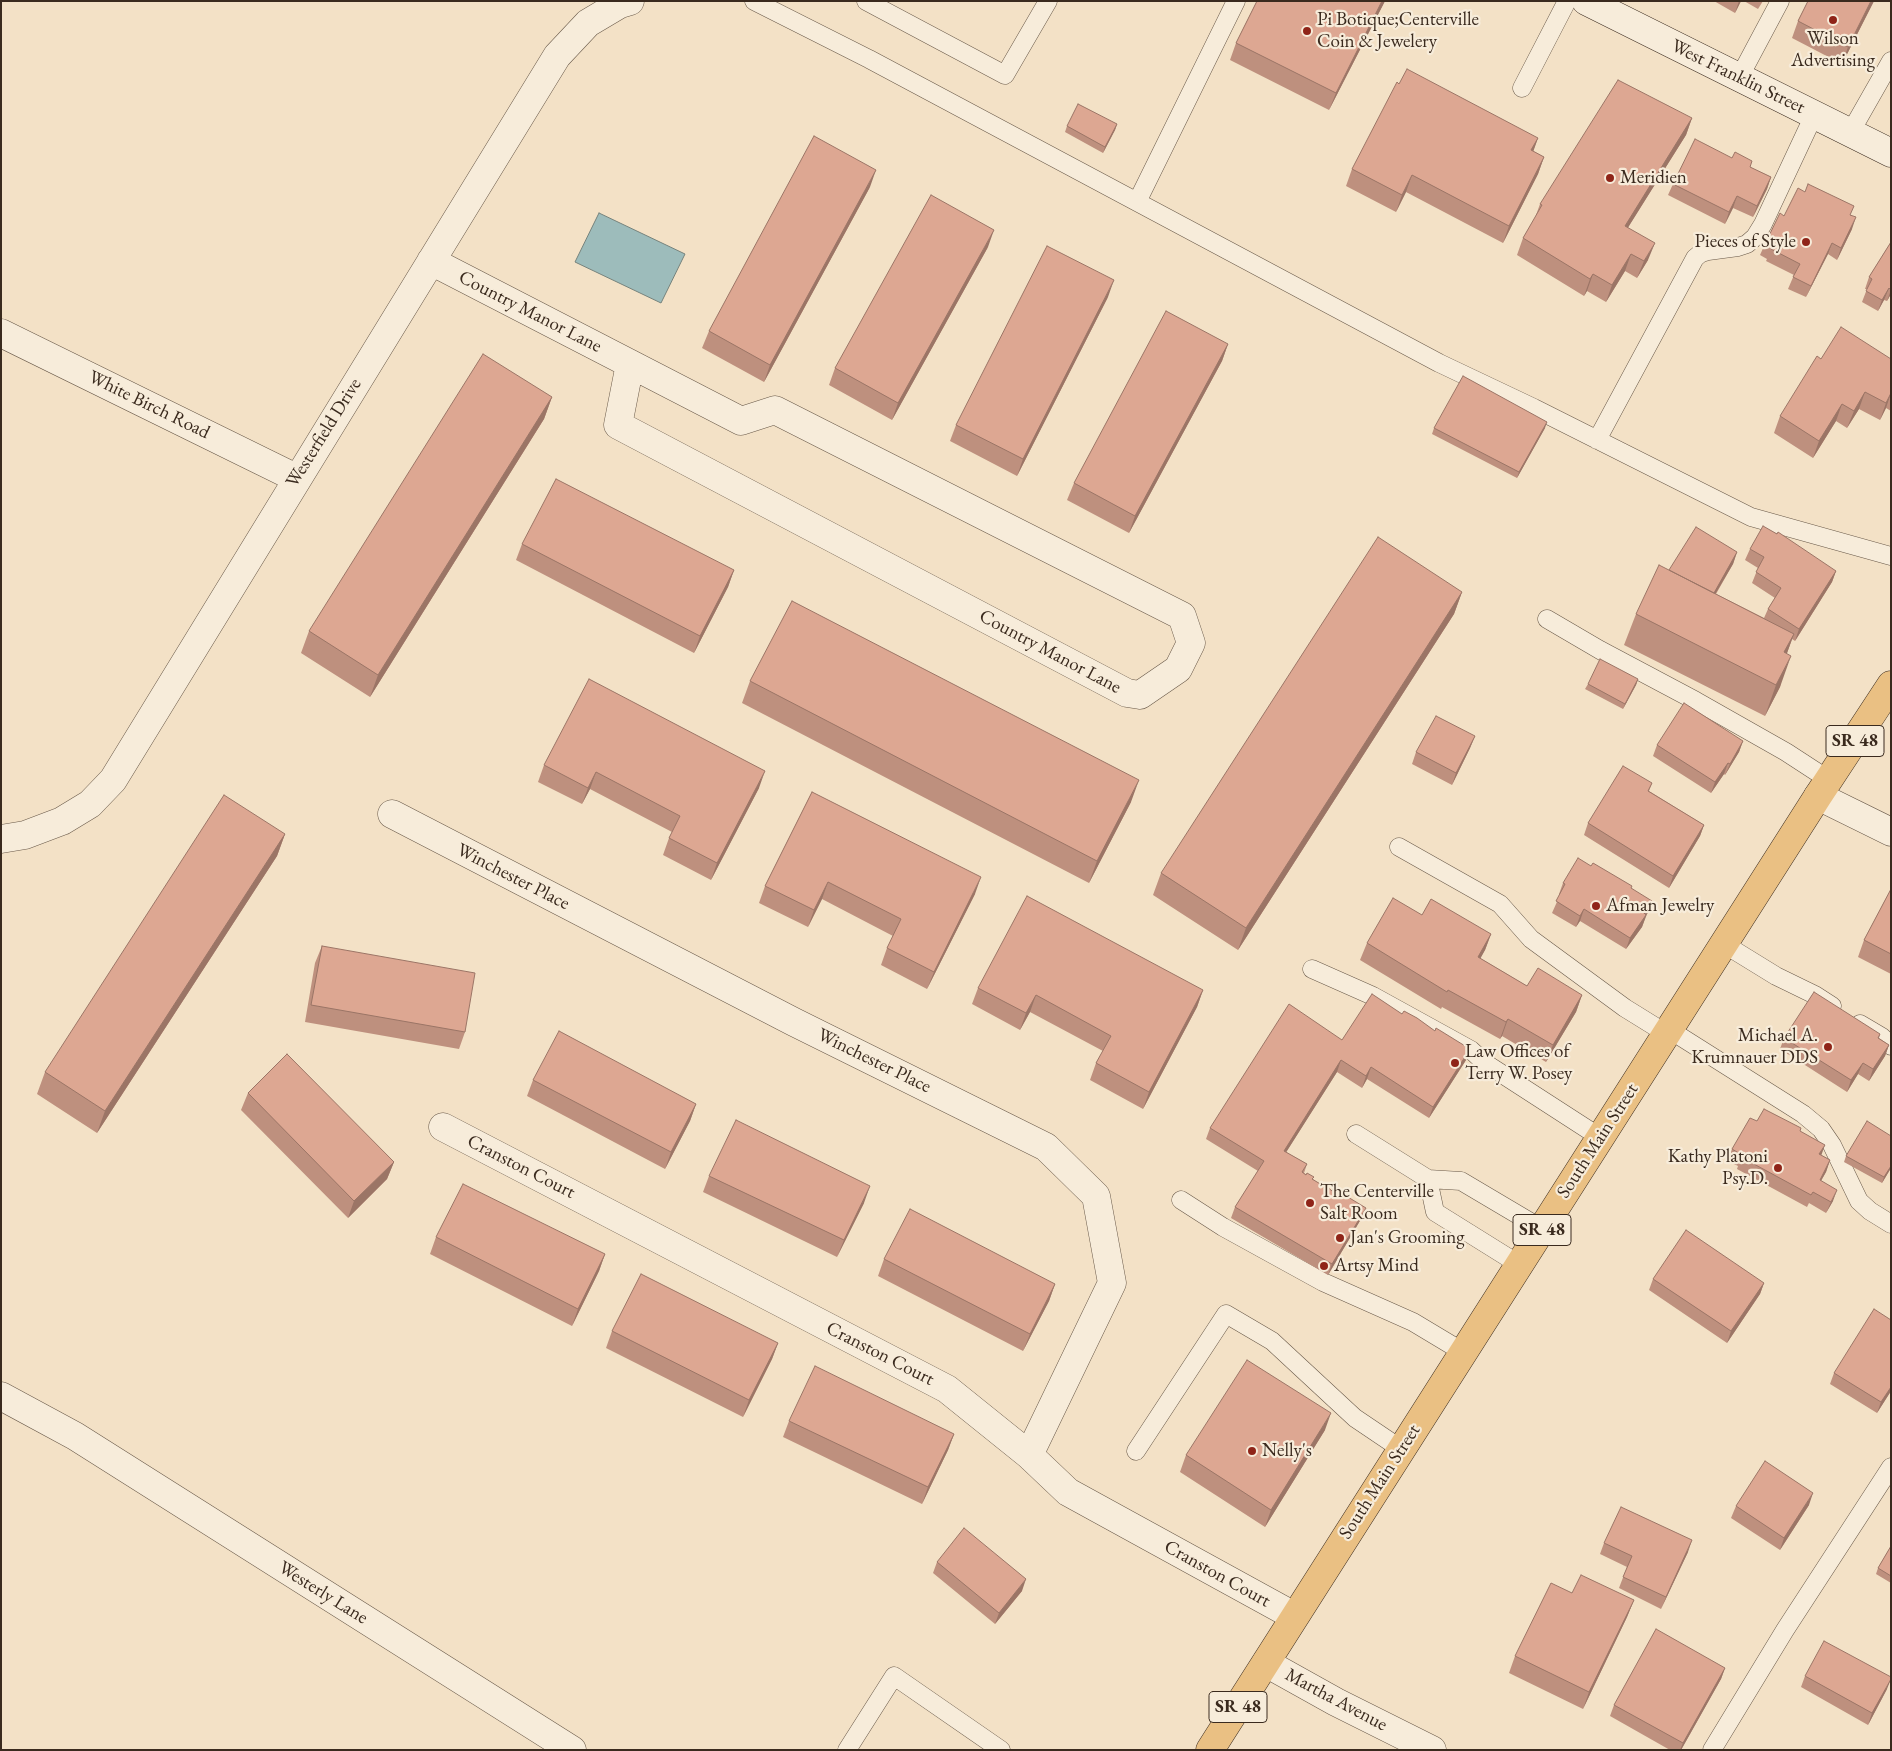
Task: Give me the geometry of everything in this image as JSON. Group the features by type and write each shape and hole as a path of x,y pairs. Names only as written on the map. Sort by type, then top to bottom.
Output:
{"main road":[{"name":"South Main Street","path":"1210,1750 1462,1352 1520,1265 1891,685"}],"street":[{"name":"Westerfield Drive","path":"1,839 25,835 62,821 90,804 112,780 557,56 588,23 620,4 630,1"},
{"name":"West Franklin Street","path":"1586,1 1891,152"},
{"name":"Country Manor Lane","path":"431,261 741,421 775,410 1182,616 1191,643 1178,669 1140,695 1127,692 618,425 630,364"},
{"name":"White Birch Road","path":"1,333 296,478"},
{"path":"1824,788 1891,832"},
{"name":"Winchester Place","path":"392,814 794,1022 1046,1147 1096,1196 1112,1283 1029,1455"},
{"name":"Cranston Court","path":"443,1127 947,1389 1029,1455 1068,1492 1294,1616"},
{"name":"Westerly Lane","path":"1,1396 75,1436 572,1750"},
{"name":"Martha Avenue","path":"1266,1663 1336,1702 1432,1750"}],"lane":[{"path":"754,1 869,59 1439,363 1751,517 1891,556"},
{"path":"866,1 1006,75 1048,1"},
{"path":"1137,202 1236,1"},
{"path":"1522,88 1567,1"},
{"path":"1739,78 1780,1"},
{"path":"1850,133 1891,61"},
{"path":"1597,440 1695,258 1701,253 1708,251 1747,244 1755,237 1814,115"},
{"path":"1547,619 1786,752 1824,788"},
{"path":"1399,847 1500,904 1531,939 1625,1008 1803,1114 1821,1129 1832,1146 1859,1201 1870,1211 1891,1224"},
{"path":"1724,944 1776,976 1815,995 1882,1037 1891,1046"},
{"path":"1312,969 1373,996 1471,1050 1485,1063 1601,1138"},
{"path":"1356,1134 1428,1179 1461,1180 1542,1229"},
{"path":"1428,1179 1435,1212 1520,1265"},
{"path":"1182,1200 1223,1227 1323,1282 1413,1322 1462,1352"},
{"path":"1136,1451 1226,1314 1272,1341 1355,1418 1401,1449"},
{"path":"1712,1750 1785,1630 1891,1467"},
{"path":"847,1750 894,1676 1001,1750"}],"water":[{"path":"599,213 685,254 661,303 575,262"}],"building":[{"name":"Pi Botique;Centerville Coin & Jewelery","path":"1257,1 1382,1 1336,93 1236,43"},
{"name":"Wilson Advertising","path":"1808,1 1871,1 1848,47 1798,21"},
{"path":"1407,69 1538,138 1531,150 1544,157 1509,226 1412,175 1402,195 1352,169 1397,82 1399,84"},
{"name":"Meridien","path":"1618,80 1692,118 1625,226 1655,243 1644,261 1631,254 1612,285 1593,274 1590,279 1523,238 1542,205 1540,204"},
{"path":"1078,104 1117,124 1105,147 1067,126"},
{"path":"814,136 876,170 770,365 709,331"},
{"path":"1695,139 1732,158 1735,152 1752,161 1750,167 1771,177 1757,206 1737,196 1729,212 1673,184"},
{"name":"Pieces of Style","path":"1808,184 1854,206 1850,215 1856,217 1841,248 1832,243 1811,286 1793,277 1800,264 1765,244 1780,213 1784,216 1798,188 1805,192"},
{"path":"931,195 994,230 898,403 835,368"},
{"path":"1891,242 1891,290 1889,288 1882,300 1866,291 1872,279 1869,277"},
{"path":"1047,246 1114,280 1023,459 956,425"},
{"path":"1166,311 1228,344 1135,516 1074,483"},
{"path":"1841,327 1891,359 1891,393 1886,403 1865,392 1854,411 1842,404 1819,441 1780,416 1817,356 1821,359"},
{"path":"483,354 552,397 378,675 309,631"},
{"path":"1463,376 1547,422 1519,472 1434,428"},
{"path":"556,479 734,570 700,636 522,544"},
{"path":"1763,526 1777,534 1778,532 1836,571 1799,629 1768,609 1781,588 1756,572 1764,557 1750,549"},
{"path":"1696,527 1737,552 1714,593 1669,570"},
{"path":"1378,537 1462,592 1246,928 1161,873"},
{"path":"1659,565 1794,634 1784,652 1791,656 1776,685 1636,614"},
{"path":"792,601 1139,780 1097,861 750,681"},
{"path":"1600,659 1638,679 1625,704 1588,684"},
{"path":"589,679 765,771 717,863 669,838 680,816 596,772 588,788 544,765"},
{"path":"1684,703 1743,741 1730,764 1728,763 1715,782 1657,745"},
{"path":"1436,716 1475,736 1456,773 1416,752"},
{"path":"1623,766 1652,783 1648,791 1704,825 1673,876 1588,823"},
{"path":"812,792 981,877 934,972 887,948 901,919 828,882 814,910 765,886"},
{"path":"224,795 285,834 105,1111 45,1072"},
{"name":"Afman Jewelry","path":"1578,858 1591,866 1593,863 1632,886 1631,888 1652,901 1644,913 1646,915 1630,938 1584,909 1580,916 1556,901 1565,884 1563,883"},
{"path":"1891,889 1891,954 1864,940"},
{"path":"1027,896 1203,990 1149,1092 1096,1063 1111,1036 1036,995 1026,1013 978,988"},
{"path":"1393,898 1422,915 1431,899 1491,934 1478,957 1527,986 1538,968 1582,995 1553,1045 1508,1019 1506,1022 1448,990 1447,992 1367,943"},
{"path":"322,946 475,973 465,1032 311,1005"},
{"name":"Michael A. Krumnauer DDS","path":"1814,992 1880,1034 1878,1038 1889,1045 1873,1069 1863,1063 1851,1080 1784,1038"},
{"path":"1372,994 1402,1014 1404,1011 1435,1031 1436,1028 1470,1049 1433,1107 1371,1067 1366,1076 1341,1060 1284,1151 1307,1164 1302,1172 1306,1175 1307,1173 1314,1177 1312,1179 1322,1185 1323,1183 1332,1191 1333,1188 1366,1208 1332,1264 1235,1207 1264,1161 1210,1128 1289,1004 1342,1040"},
{"path":"559,1031 696,1104 671,1152 533,1080"},
{"path":"287,1054 394,1162 354,1201 248,1093"},
{"name":"Kathy Platoni Psy.D.","path":"1764,1109 1801,1128 1800,1131 1825,1145 1819,1154 1830,1160 1820,1180 1837,1190 1831,1202 1813,1192 1811,1195 1741,1157 1742,1155 1732,1149 1750,1118 1757,1121"},
{"path":"736,1120 870,1186 844,1240 709,1176"},
{"path":"1867,1121 1891,1136 1891,1166 1884,1177 1846,1156"},
{"path":"463,1184 605,1254 578,1309 436,1237"},
{"path":"910,1209 1055,1284 1030,1334 884,1259"},
{"path":"1686,1230 1764,1283 1731,1331 1653,1279"},
{"path":"641,1274 778,1343 749,1400 612,1331"},
{"path":"1874,1309 1891,1320 1891,1387 1881,1402 1834,1373"},
{"name":"Nelly's","path":"1247,1360 1331,1413 1271,1510 1186,1455"},
{"path":"815,1366 954,1434 928,1487 789,1421"},
{"path":"1765,1461 1813,1493 1784,1538 1736,1506"},
{"path":"1621,1507 1692,1540 1666,1597 1623,1577 1632,1556 1604,1543"},
{"path":"964,1528 1026,1579 999,1613 937,1562"},
{"path":"1891,1546 1891,1576 1878,1568"},
{"path":"1581,1575 1634,1600 1589,1692 1515,1656 1551,1583 1572,1593"},
{"path":"1656,1629 1725,1668 1683,1743 1614,1705"},
{"path":"1824,1641 1891,1677 1872,1713 1805,1676"}],"place":[{"name":"Wilson Advertising","path":"1833,20"},
{"name":"Pi Botique;Centerville Coin & Jewelery","path":"1307,31"},
{"name":"Meridien","path":"1610,178"},
{"name":"Pieces of Style","path":"1806,242"},
{"name":"Afman Jewelry","path":"1596,906"},
{"name":"Michael A. Krumnauer DDS","path":"1828,1047"},
{"name":"Law Offices of Terry W. Posey","path":"1455,1063"},
{"name":"Kathy Platoni Psy.D.","path":"1778,1168"},
{"name":"The Centerville Salt Room","path":"1310,1203"},
{"name":"Jan's Grooming","path":"1340,1238"},
{"name":"Artsy Mind","path":"1324,1266"},
{"name":"Nelly's","path":"1252,1451"}]}
